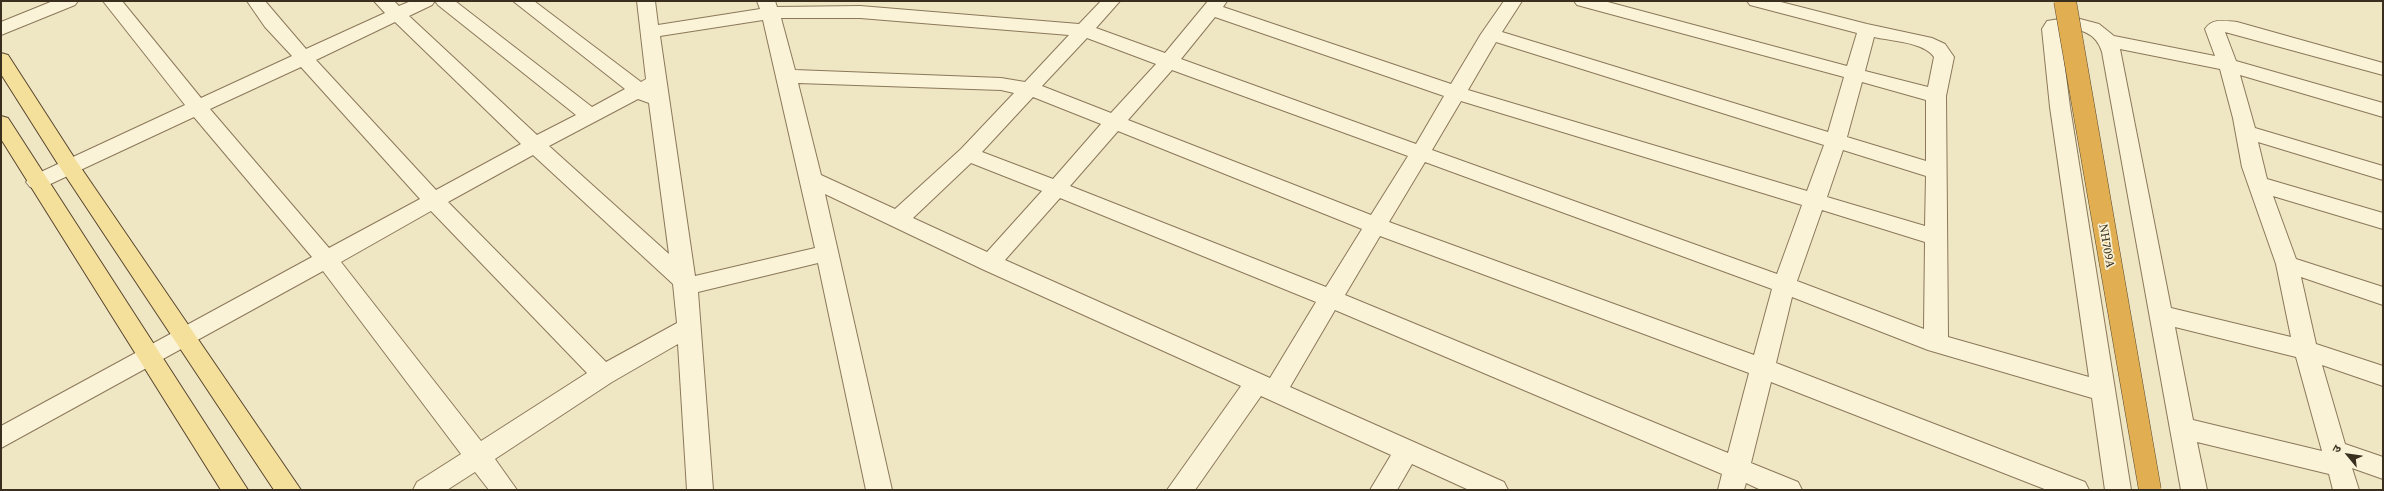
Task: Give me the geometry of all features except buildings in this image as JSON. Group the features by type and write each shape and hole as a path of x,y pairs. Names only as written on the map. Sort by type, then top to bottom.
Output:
{"highway":[{"name":"NH709A","path":"2065,1 2150,490"}],"main road":[{"path":"1,59 70,167 288,490"},
{"path":"1,123 37,182 235,490"}],"street":[{"path":"1,29 69,1"},
{"path":"112,1 198,108 327,260 477,457 504,490"},
{"path":"256,1 272,23 434,201 604,376"},
{"path":"383,1 685,284"},
{"path":"37,182 305,59 426,1"},
{"path":"444,1 591,116"},
{"path":"522,1 648,86 659,104 685,284 700,490"},
{"path":"646,1 650,32 648,86"},
{"path":"896,220 968,154 1031,89 1082,30 1112,1"},
{"path":"1180,490 1266,387 1330,298 1457,93 1490,34 1513,1"},
{"path":"1583,1 1936,96"},
{"path":"1756,1 1868,30 1925,42 1938,48 1944,57 1936,96 1936,343"},
{"path":"990,263 1058,188 1114,120 1168,61 1214,5 1457,93 1935,237"},
{"path":"650,32 768,7 860,12 1082,30 1419,154 1784,285 1936,343 2103,391"},
{"path":"768,7 776,30 811,179 879,490"},
{"path":"2118,490 2060,107 2051,29 2054,25 2059,23 2077,24 2102,34 2108,41 2194,490"},
{"path":"2346,490 2306,350 2287,264 2252,167 2246,132 2228,65 2214,31 2220,26 2237,28 2383,69"},
{"path":"1734,479 1784,285 1836,141 1857,74 1868,30"},
{"path":"1490,34 1936,172"},
{"path":"2108,41 2228,65 2383,110"},
{"path":"786,76 1001,84 1031,89 1114,120 1374,225 1762,368 2076,490"},
{"path":"1,438 535,145 648,86"},
{"path":"2246,132 2383,173"},
{"path":"968,154 1058,188 1330,298 1734,479 1789,490"},
{"path":"811,179 990,263 1495,490"},
{"path":"2258,184 2383,221"},
{"path":"685,284 827,253"},
{"path":"2287,264 2383,296"},
{"path":"2160,314 2306,350 2383,376"},
{"path":"426,490 604,376 689,327"},
{"path":"2182,428 2383,468"},
{"path":"1383,490 1407,451"}]}
